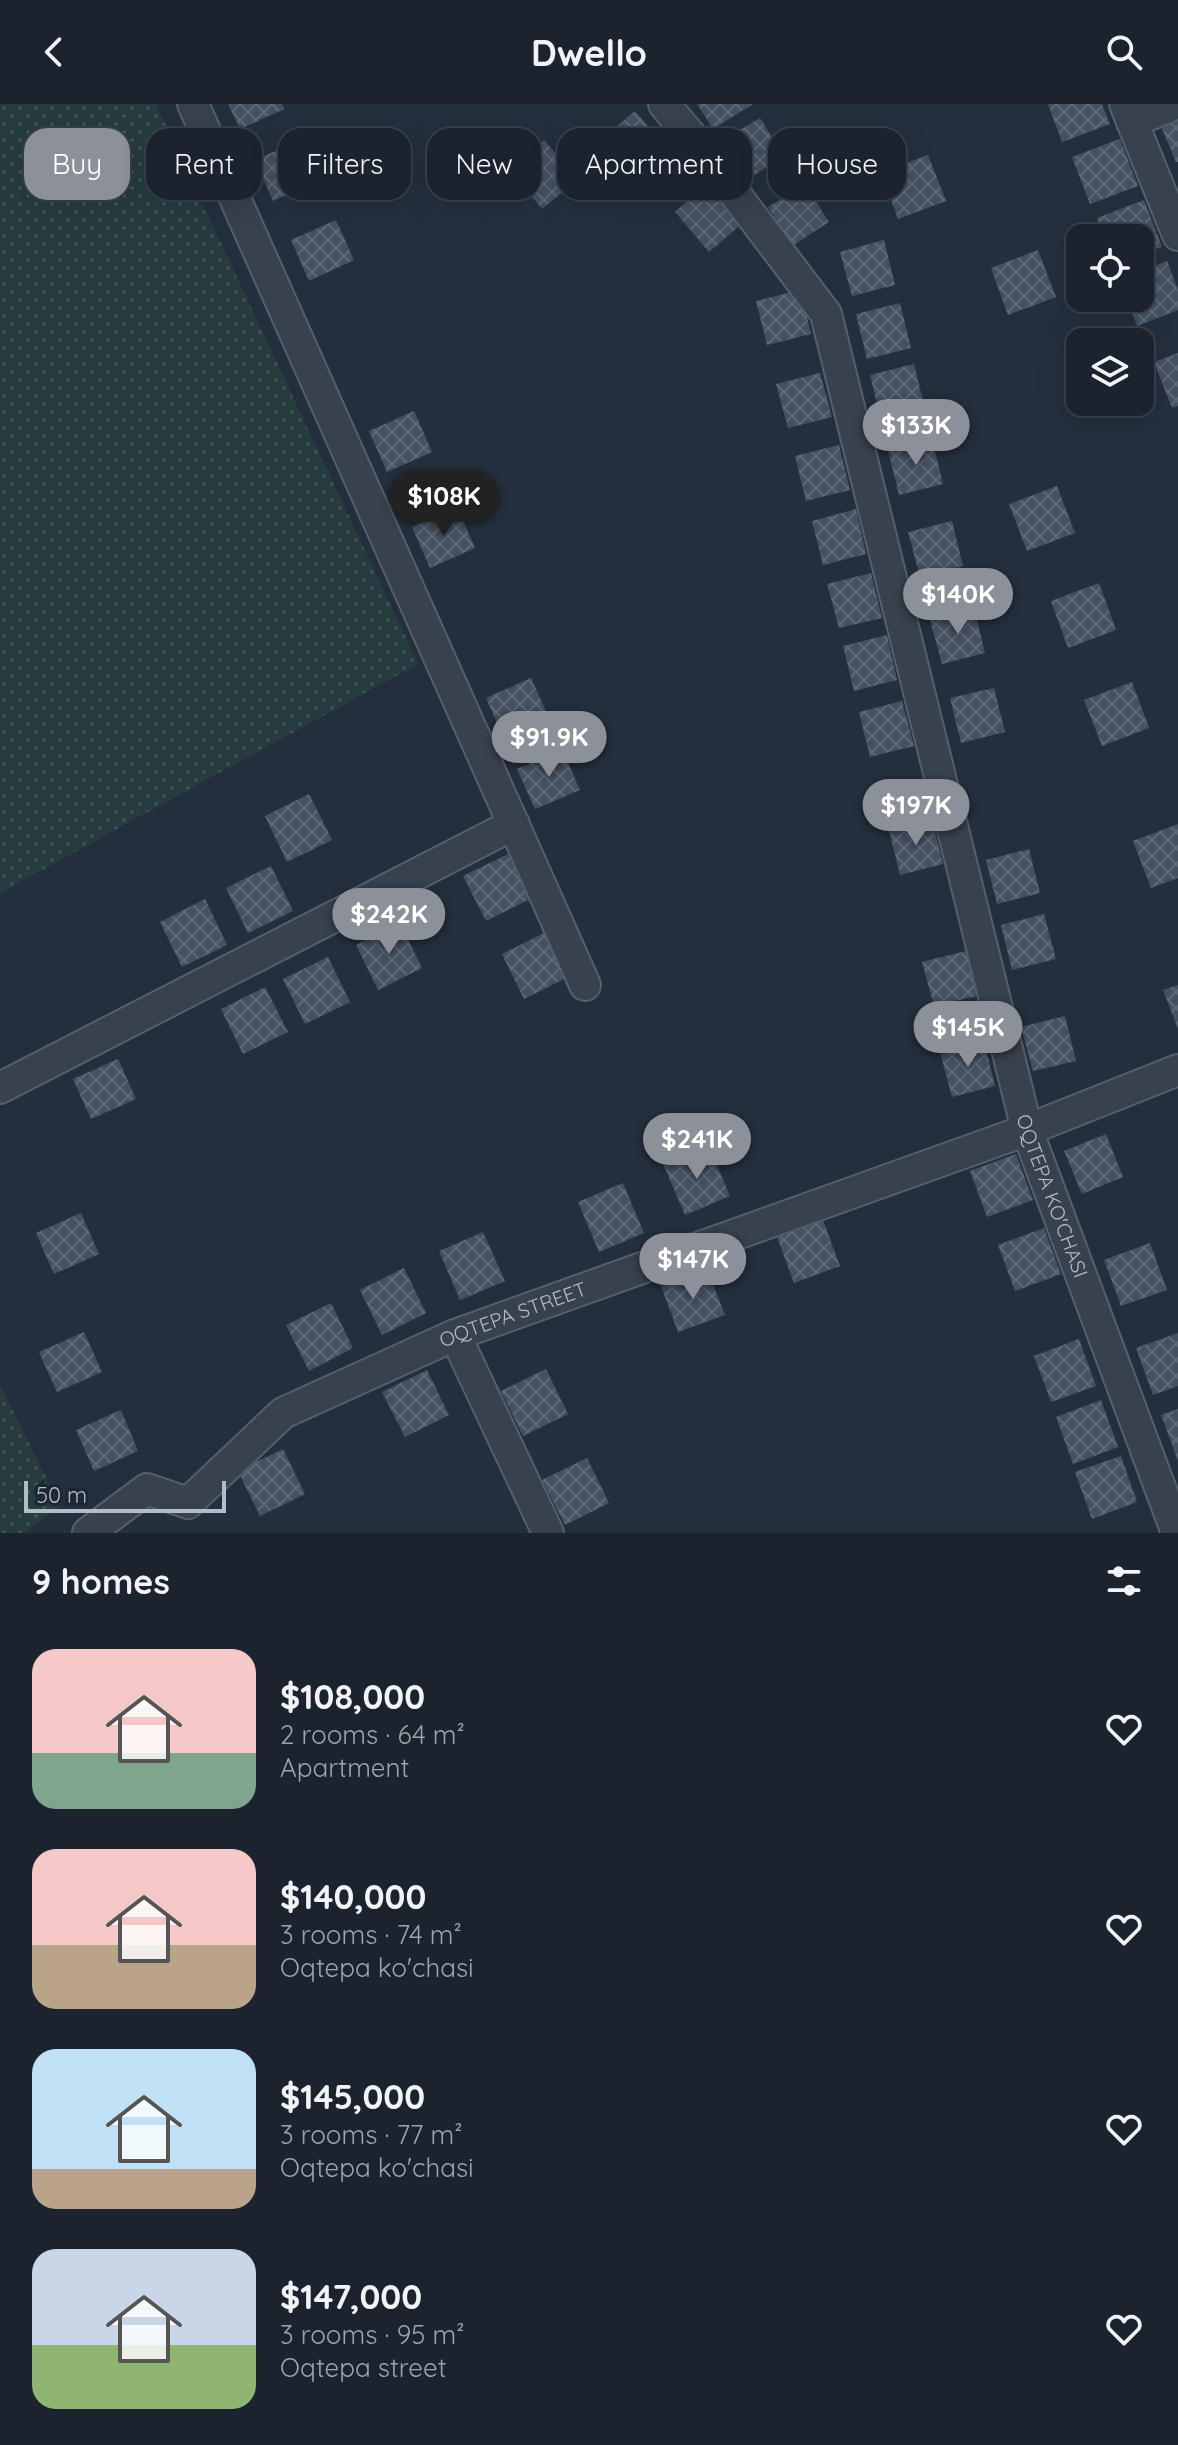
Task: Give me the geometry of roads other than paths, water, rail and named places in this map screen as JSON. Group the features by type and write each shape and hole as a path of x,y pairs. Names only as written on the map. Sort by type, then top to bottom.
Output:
{"street":[{"path":"193,104 585,985"},
{"name":"OQTEPA KO'CHASI","path":"664,104 826,314 1027,1130 1177,1533"},
{"path":"1175,104 1128,113 1178,235"},
{"path":"0,1088 514,824"},
{"name":"OQTEPA STREET","path":"88,1533 147,1489 188,1503 283,1413 455,1335 1027,1130 1178,1070"},
{"path":"455,1335 548,1533"}]}
